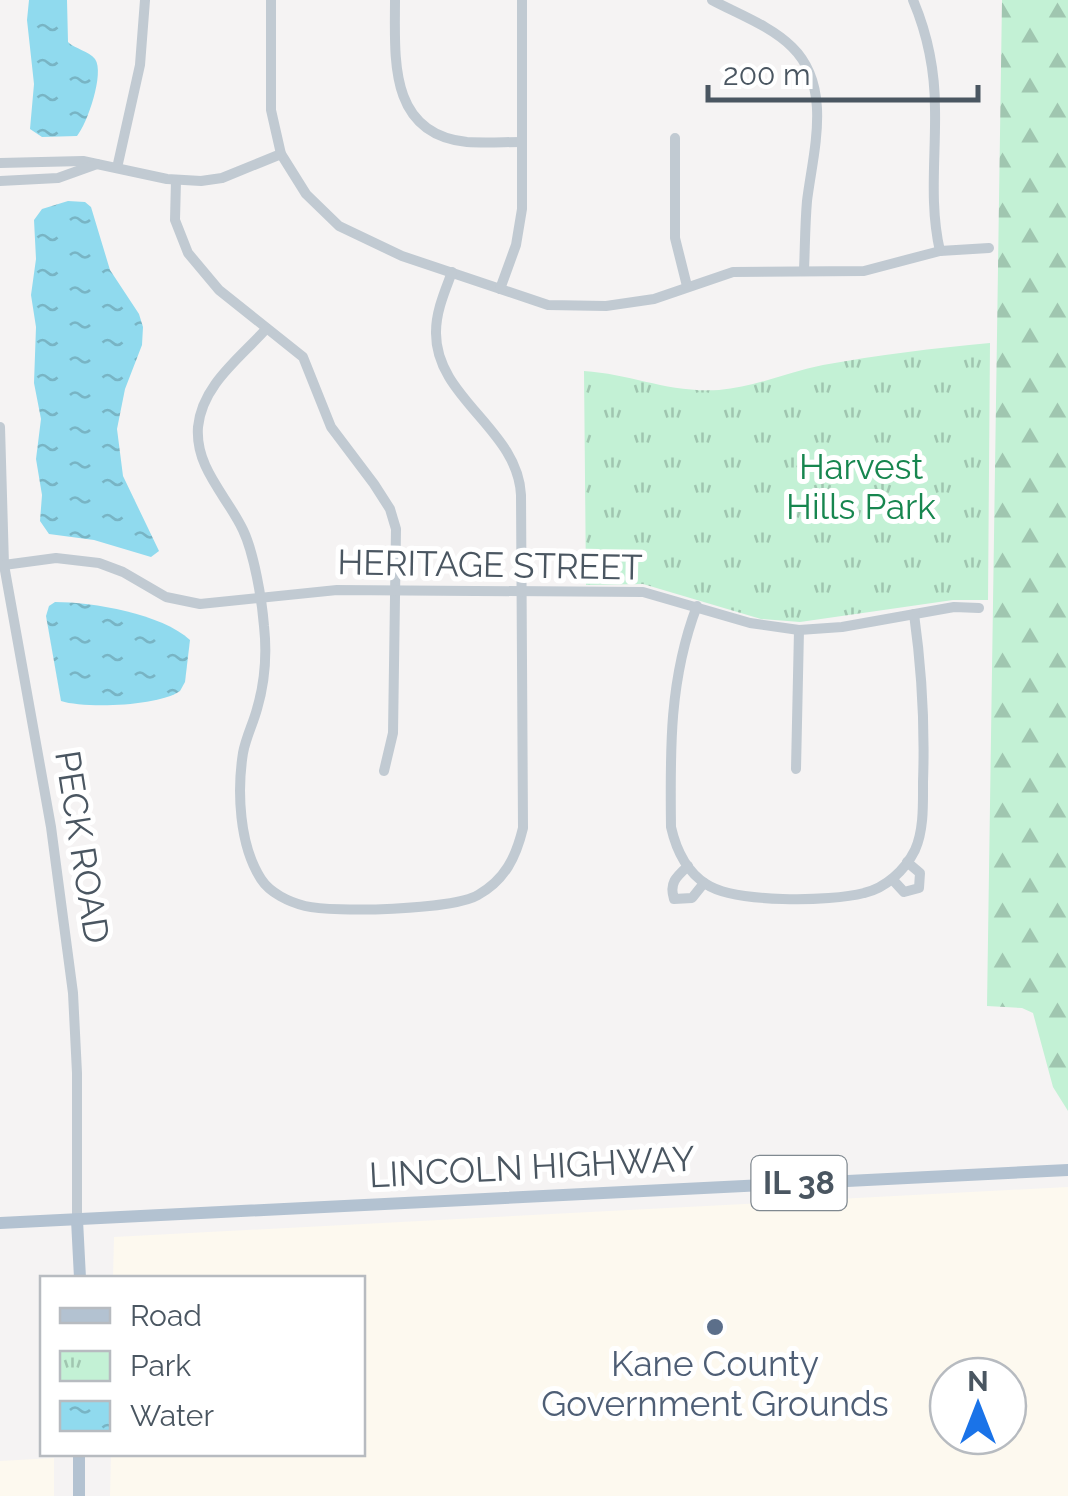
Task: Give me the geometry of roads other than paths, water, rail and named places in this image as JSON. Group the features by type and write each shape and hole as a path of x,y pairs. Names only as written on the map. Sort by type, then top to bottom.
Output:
{"main road":[{"name":"LINCOLN HIGHWAY","path":"0,1223 1068,1170"},
{"name":"PECK ROAD","path":"78,1220 80,1276"},
{"path":"79,1456 79,1496"}],"street":[{"path":"116,168 140,66 145,0"},
{"path":"271,0 272,110 281,154 306,194 339,226 402,256 548,306 606,306 640,302 732,272 864,271 940,251 989,248"},
{"path":"395,0 395,71 402,96 414,114 444,136 465,142 522,142"},
{"path":"500,289 520,227 522,0"},
{"path":"712,0 784,40 805,63 812,80 816,118 804,270"},
{"path":"913,0 934,81 933,214 940,251"},
{"path":"675,138 676,252 688,286"},
{"path":"0,163 100,163 176,180 222,178 281,154"},
{"path":"0,181 58,178 100,163"},
{"path":"176,180 175,220 188,253 219,290 303,357 331,427 390,510 396,529 393,733 384,770"},
{"path":"266,329 210,390 198,429 204,464 250,548 264,622 264,685 248,732 241,774 244,841 261,880 286,899 318,908 464,901 494,884 517,852 523,828 521,495 517,470 500,441 448,375 437,346 438,312 452,272"},
{"name":"PECK ROAD","path":"0,427 4,565 50,827 72,993 78,1220"},
{"name":"HERITAGE STREET","path":"4,565 78,559 122,572 155,592 187,602 213,604 337,590 643,592 760,626 800,630 842,627 954,607 979,608"},
{"path":"697,606 679,659 670,742 671,826 675,844 704,883 746,898 866,893 893,880 907,862 921,832 924,770 924,694 914,614"},
{"path":"796,769 800,630"},
{"path":"893,880 904,892 919,888 920,873 907,862"},
{"path":"688,866 675,878 671,888 674,899 692,898 704,883"}],"water":[{"path":"29,0 67,0 68,42 92,56 98,66 94,98 77,136 42,137 30,129 34,84 27,20"},
{"path":"68,201 85,202 91,207 110,270 139,314 143,327 142,345 125,389 117,429 123,476 159,551 151,557 94,540 49,534 40,521 42,495 36,459 41,419 34,383 36,327 31,295 36,259 34,220 42,209"},
{"path":"55,602 126,611 178,631 190,640 185,682 180,691 156,700 122,705 61,701 46,616"}],"place":[{"name":"Kane County Government Grounds","path":"715,1327"}],"park label":[{"name":"Harvest Hills Park","path":"861,487"}]}
